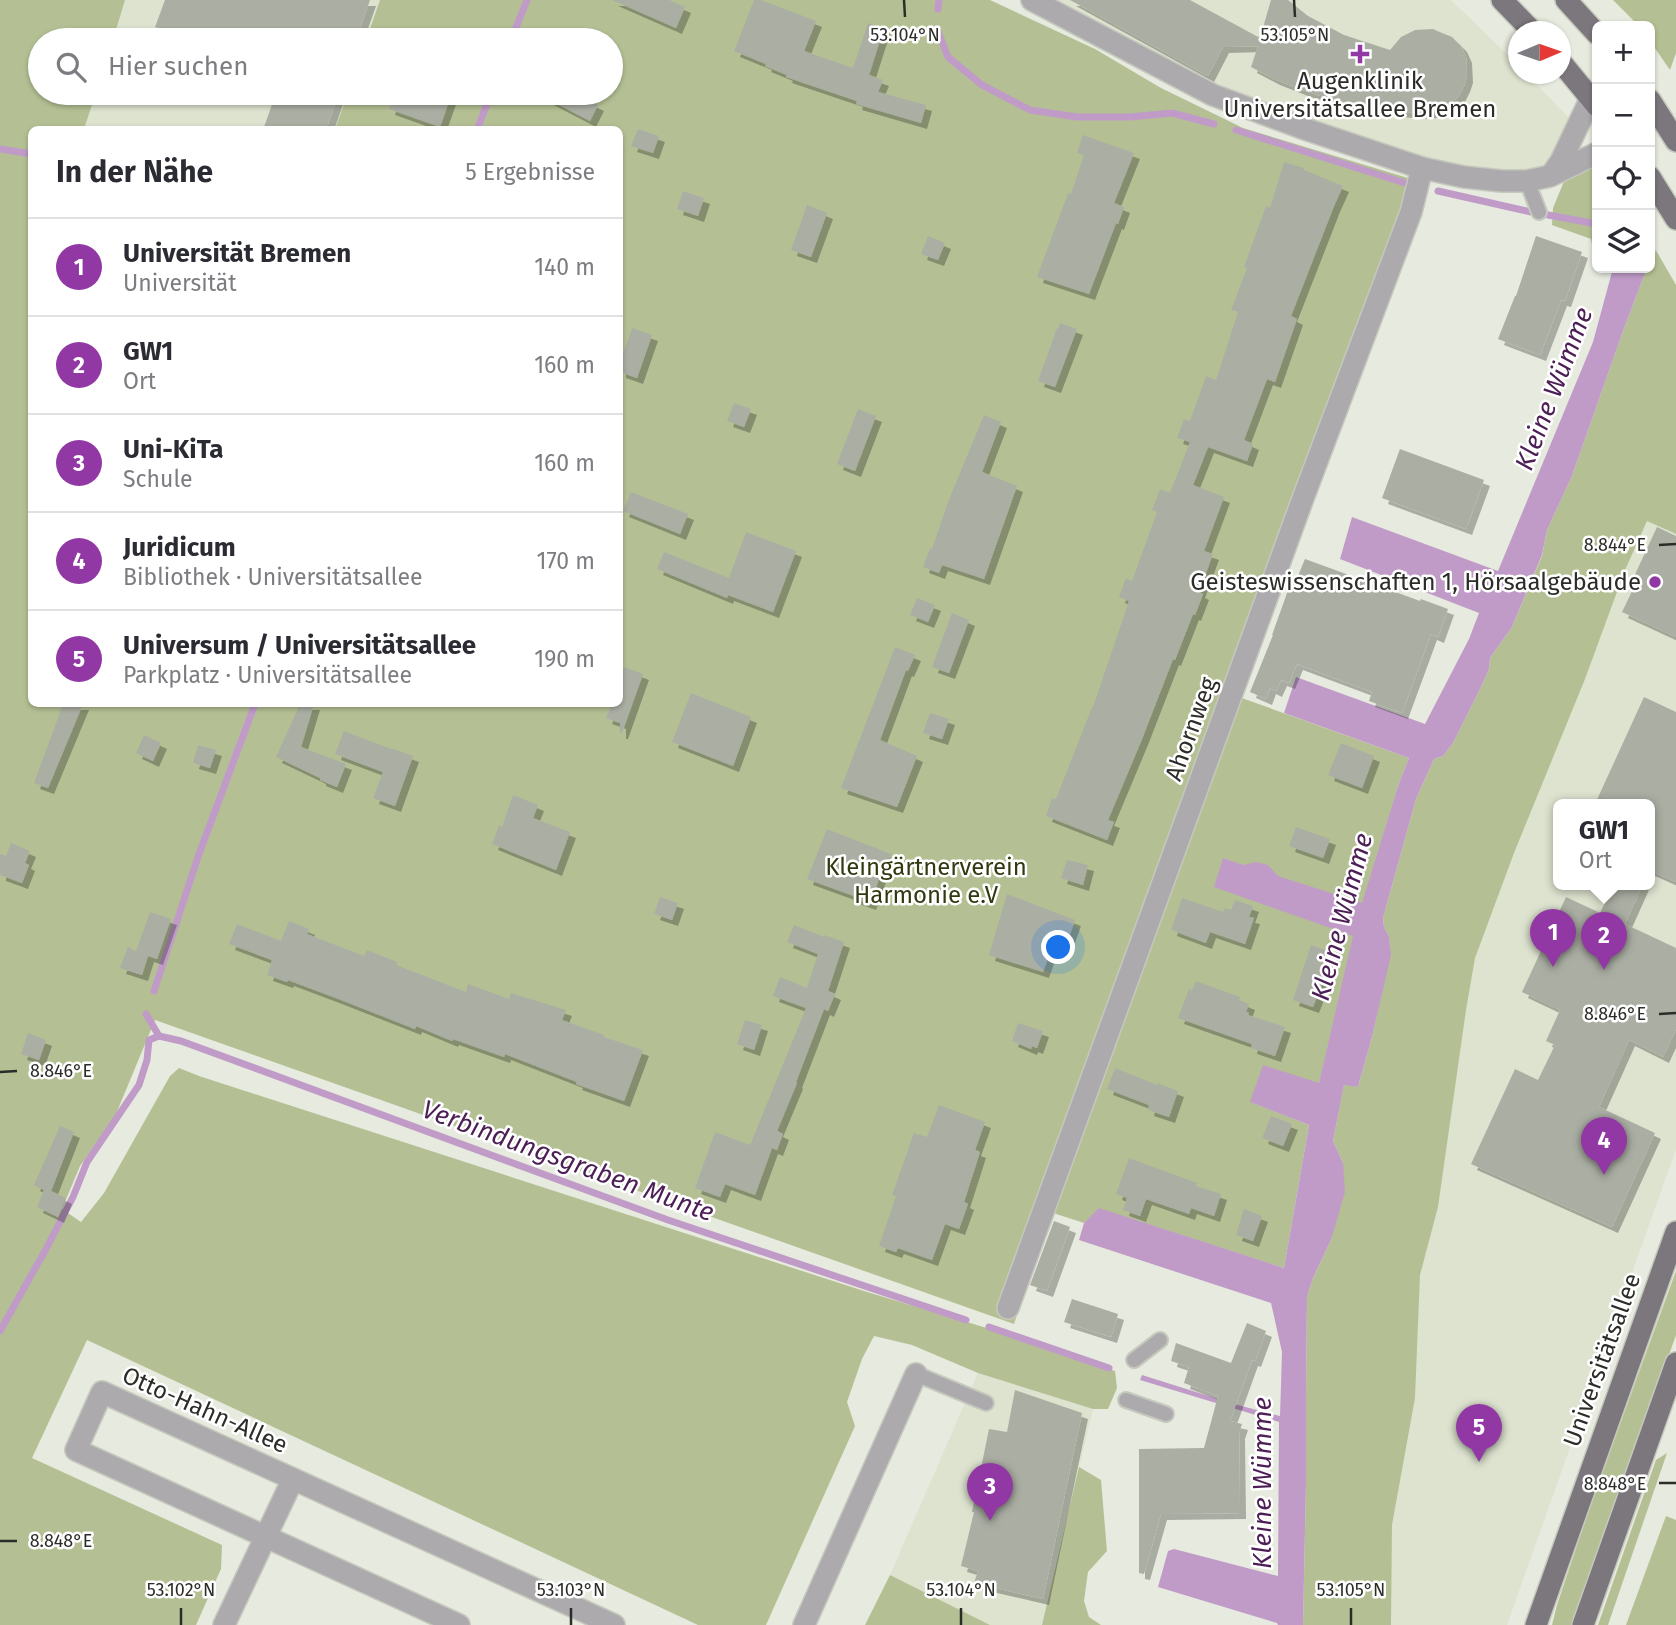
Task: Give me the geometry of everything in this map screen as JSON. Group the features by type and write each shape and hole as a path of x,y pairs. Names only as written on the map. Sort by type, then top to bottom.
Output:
{"main road":[{"path":"1502,0 1522,21"},
{"path":"1566,0 1592,29"},
{"path":"1571,74 1592,100"},
{"path":"1655,108 1676,141"},
{"path":"1655,184 1674,210"},
{"name":"Universitätsallee","path":"1536,1625 1676,1232"},
{"path":"1583,1625 1676,1363"}],"street":[{"path":"1032,0 1213,95 1422,168 1464,177 1527,181 1550,176 1592,155"},
{"path":"1550,176 1592,106"},
{"name":"Ahornweg","path":"1008,1308 1302,500 1411,212 1422,168"},
{"path":"804,1625 916,1374"},
{"name":"Otto-Hahn-Allee","path":"459,1625 76,1450 102,1392 614,1625"},
{"path":"224,1625 293,1479"}],"lane":[{"path":"1527,181 1539,212"},
{"path":"1134,1360 1160,1340"},
{"path":"916,1374 986,1403"},
{"path":"1126,1400 1166,1414"}],"shaded area":[{"path":"125,0 380,0 370,28 117,28"},
{"path":"1047,0 1451,0 1508,55 1508,84 1536,84 1575,124 1559,161 1521,171 1444,165 1247,99"},
{"path":"92,105 344,105 336,126 85,126"},
{"path":"1676,355 1676,1149 1507,1625 1359,1625 1389,1180"},
{"path":"978,1373 1093,1409 1042,1625 990,1625 890,1575"}],"green space":[{"name":"Kleingärtnerverein Harmonie e.V","path":"0,0 125,0 117,28 28,28 28,105 92,105 85,126 28,126 28,707 623,707 623,126 336,126 344,105 623,105 623,28 370,28 380,0 990,0 1095,49 1161,88 1243,128 1408,178 1409,191 1225,692 1409,758 1399,783 1354,936 1319,1084 1251,1102 1309,1125 1284,1268 1100,1209 1084,1223 1050,1212 1014,1324 155,1020 116,1114 80,1166 62,1209 81,1222 104,1193 170,1076 179,1068 1115,1371 1117,1388 1108,1409 1093,1409 978,1373 912,1345 874,1336 862,1359 847,1402 855,1426 766,1625 698,1625 87,1340 32,1458 222,1545 221,1569 196,1625 0,1625"},
{"path":"1613,0 1676,0 1676,53 1670,70 1655,48 1655,21 1634,21"},
{"path":"1592,162 1592,245 1591,239 1552,225 1553,208 1567,174"},
{"path":"1655,249 1676,285 1676,534 1647,521 1625,570 1475,958 1438,1207 1420,1275 1415,1398 1392,1525 1391,1625 1303,1625 1307,1297 1331,1240 1343,1163 1333,1141 1344,1084 1358,1087 1390,955 1389,936 1383,918 1416,799 1434,759 1443,756 1453,743 1489,669 1490,658 1512,627 1542,556 1547,530 1572,476 1645,273 1655,273"},
{"path":"1676,1271 1676,1335 1573,1625 1552,1625 1592,1501"},
{"path":"1667,1453 1608,1625 1598,1625 1656,1460"},
{"path":"1079,1467 1101,1480 1107,1551 1088,1572 1084,1601 1089,1617 1101,1625 1042,1625"},
{"path":"1666,1516 1676,1520 1676,1625 1626,1625"},
{"path":"890,1575 990,1625 865,1625"}],"water":[{"name":"Kleine Wümme","path":"1612,273 1645,273 1572,476 1547,530 1542,555 1512,627 1490,658 1489,669 1453,743 1443,756 1434,759 1416,799 1383,918 1391,955 1358,1087 1344,1085 1333,1141 1343,1163 1345,1192 1331,1240 1307,1297 1303,1625 1278,1625 1158,1587 1168,1551 1174,1549 1278,1576 1279,1422 1140,1380 1142,1375 1280,1416 1282,1352 1271,1303 1079,1240 1084,1223 1099,1208 1284,1268 1309,1125 1250,1102 1263,1065 1319,1083 1353,936 1214,887 1223,858 1243,865 1256,862 1268,865 1278,876 1362,903 1409,758 1284,713 1296,677 1425,724 1469,639 1479,613 1340,559 1352,517 1498,571 1593,342"}],"pier":[{"path":"1667,67 1676,79 1676,183 1656,252 1655,250 1655,107"}],"building":[{"path":"165,0 370,0 360,28 155,27"},
{"path":"612,0 669,0 685,7 676,28"},
{"path":"754,0 761,0 816,21 804,51 853,68 868,23 884,28 869,75 883,80 878,92 926,105 921,123 856,104 857,101 786,77 787,75 765,66 766,64 734,51"},
{"name":"Augenklinik Universitätsallee Bremen","path":"1070,0 1190,0 1260,38 1271,0 1288,0 1308,16 1344,35 1390,50 1401,37 1415,30 1433,29 1452,37 1461,46 1466,57 1467,77 1459,96 1451,104 1437,111 1425,113 1364,108 1302,90 1251,67 1258,46 1223,47 1208,76"},
{"path":"272,105 335,105 327,126 264,126"},
{"path":"390,105 448,105 440,126 389,109"},
{"path":"559,105 598,105 590,121"},
{"path":"638,129 659,136 653,153 631,146"},
{"path":"1083,135 1134,153 1114,203 1124,207 1089,294 1037,277 1084,155 1077,153"},
{"path":"1284,162 1343,186 1291,316 1297,319 1275,382 1267,379 1244,440 1253,444 1247,461 1208,447 1193,485 1224,497 1204,551 1213,554 1199,592 1203,594 1195,615 1193,614 1175,660 1173,659 1108,820 1114,822 1107,840 1046,816 1052,798 1056,799 1093,707 1129,601 1119,597 1126,578 1132,581 1157,512 1152,510 1160,489 1170,493 1190,442 1177,438 1184,419 1190,421 1206,376 1216,380 1238,312 1231,310 1247,268 1244,267 1266,206 1270,208"},
{"path":"683,191 704,198 698,216 677,209"},
{"path":"807,205 827,213 811,257 791,250"},
{"path":"928,236 945,243 938,260 921,254"},
{"path":"1536,236 1582,252 1565,301 1561,300 1540,355 1498,339"},
{"path":"1060,323 1077,329 1055,387 1038,381"},
{"path":"632,328 652,335 637,378 623,373 623,354"},
{"path":"734,403 751,409 744,427 727,421"},
{"path":"858,409 876,416 855,471 837,464"},
{"path":"984,415 1001,422 982,472 1017,486 984,579 942,565 939,573 923,567"},
{"path":"1400,449 1484,480 1466,529 1382,498"},
{"path":"631,492 688,514 680,534 623,511"},
{"name":"Geisteswissenschaften 1, Hörsaalgebäude","path":"1657,527 1676,536 1676,637 1622,612 1636,583 1632,581"},
{"path":"746,532 796,551 773,612 728,595 727,598 657,569 664,552 729,578"},
{"path":"1305,559 1448,609 1438,637 1431,634 1402,713 1369,701 1372,692 1297,664 1289,683 1281,680 1276,691 1270,688 1266,699 1250,692 1291,582 1295,583"},
{"path":"917,598 935,605 928,622 910,615"},
{"path":"952,613 969,620 949,673 932,667"},
{"path":"895,647 915,655 908,671 906,670 880,740 917,756 897,807 841,788"},
{"path":"624,667 643,674 620,733 620,723 606,718 611,707 623,707"},
{"path":"691,693 751,717 733,766 672,742"},
{"path":"1644,697 1676,712 1676,882 1655,873 1655,799 1597,799"},
{"path":"62,707 82,707 48,788 34,783"},
{"path":"299,707 313,707 301,747 346,764 337,787 276,757"},
{"path":"930,713 949,719 942,739 923,733"},
{"path":"344,731 413,756 395,806 373,798 383,772 335,754"},
{"path":"144,735 161,743 153,761 136,753"},
{"path":"1341,743 1374,756 1362,788 1328,775"},
{"path":"198,745 216,750 210,768 193,763"},
{"path":"513,795 538,805 533,818 570,832 556,870 492,844 499,825 502,827"},
{"path":"1296,827 1330,839 1323,858 1289,846"},
{"path":"827,829 891,854 870,904 807,879"},
{"path":"11,843 30,851 25,863 29,865 22,883 0,875 0,854 6,856"},
{"path":"1067,860 1088,865 1083,885 1061,878"},
{"path":"1611,890 1640,890 1625,924 1676,948 1676,1029 1663,1057 1629,1040 1599,1107 1655,1133 1612,1227 1471,1164 1515,1069 1538,1080 1555,1045 1546,1041 1560,1010 1522,992 1566,897 1600,913"},
{"path":"1007,894 1075,920 1069,937 1057,932 1043,972 989,955"},
{"path":"660,897 678,903 672,920 654,914"},
{"path":"1182,898 1223,912 1225,908 1231,910 1235,900 1253,906 1249,917 1254,918 1245,944 1210,932 1206,943 1171,930"},
{"path":"150,912 171,919 157,959 148,956 142,975 120,968 128,947 136,951"},
{"path":"289,921 309,929 307,934 364,956 367,950 397,962 396,965 466,992 468,984 509,999 511,993 566,1010 562,1020 643,1050 624,1101 505,1054 504,1057 453,1039 452,1041 416,1026 415,1029 288,980 287,982 267,975 272,960 229,944 237,924 281,941"},
{"path":"794,925 844,942 828,991 835,994 828,1011 824,1009 777,1131 783,1134 777,1150 772,1148 755,1195 725,1184 720,1197 695,1188 715,1132 750,1145 806,1008 773,996 780,977 807,988 818,954 787,942"},
{"path":"1311,945 1334,953 1313,1007 1293,1000"},
{"path":"1196,981 1240,997 1239,1000 1249,1004 1246,1012 1249,1012 1248,1015 1285,1027 1275,1056 1251,1048 1252,1044 1178,1018 1189,989 1192,990"},
{"path":"745,1020 762,1025 754,1050 737,1044"},
{"path":"1018,1023 1043,1031 1037,1048 1032,1046 1031,1049 1012,1041"},
{"path":"28,1033 46,1040 39,1060 21,1054"},
{"path":"1115,1068 1178,1091 1169,1117 1148,1110 1149,1105 1107,1089"},
{"path":"939,1105 985,1122 975,1150 980,1152 964,1202 968,1204 959,1229 945,1224 932,1260 898,1248 896,1252 879,1246 896,1196 892,1195 914,1133 927,1137"},
{"path":"1271,1116 1292,1124 1283,1146 1262,1138"},
{"path":"60,1126 74,1132 51,1191 66,1198 58,1217 37,1207 44,1190 34,1185"},
{"path":"1129,1158 1221,1194 1214,1216 1191,1208 1189,1214 1146,1199 1140,1216 1123,1210 1127,1198 1116,1194"},
{"path":"1244,1209 1262,1216 1253,1241 1236,1235"},
{"path":"1054,1221 1070,1227 1047,1291 1030,1285"},
{"path":"1072,1299 1118,1314 1111,1337 1064,1322"},
{"path":"1247,1323 1266,1331 1255,1361 1252,1360 1230,1421 1242,1424 1239,1433 1240,1513 1161,1514 1144,1574 1139,1573 1139,1449 1204,1448 1218,1396 1184,1383 1189,1367 1171,1361 1176,1343 1231,1363"},
{"path":"1015,1390 1082,1413 1043,1599 974,1583 978,1571 961,1566 989,1429 1007,1432"}],"waterway":[{"path":"516,28 527,0"},
{"path":"938,9 939,0"},
{"path":"937,29 948,57 982,85 1030,110 1077,117 1130,117 1172,113 1214,124"},
{"path":"479,126 486,105"},
{"path":"1236,130 1405,183"},
{"path":"0,149 28,153"},
{"path":"1438,191 1531,212"},
{"path":"1548,215 1592,223"},
{"path":"154,991 199,854 254,707"},
{"path":"146,1014 159,1036"},
{"name":"Verbindungsgraben Munte","path":"159,1036 181,1041 668,1220 966,1320"},
{"path":"0,1331 73,1197 87,1162 139,1085 147,1060 149,1040 159,1036"},
{"name":"Verbindungsgraben Munte","path":"989,1327 1109,1368"}],"place":[{"name":"Augenklinik Universitätsallee Bremen","path":"1360,54"},
{"name":"Geisteswissenschaften 1, Hörsaalgebäude","path":"1655,582"},
{"name":"Universität Bremen","path":"1553,967"},
{"name":"GW1","path":"1604,970"},
{"name":"Juridicum","path":"1604,1175"},
{"name":"Universum / Universitätsallee","path":"1479,1462"},
{"name":"Uni-KiTa","path":"990,1521"}]}
